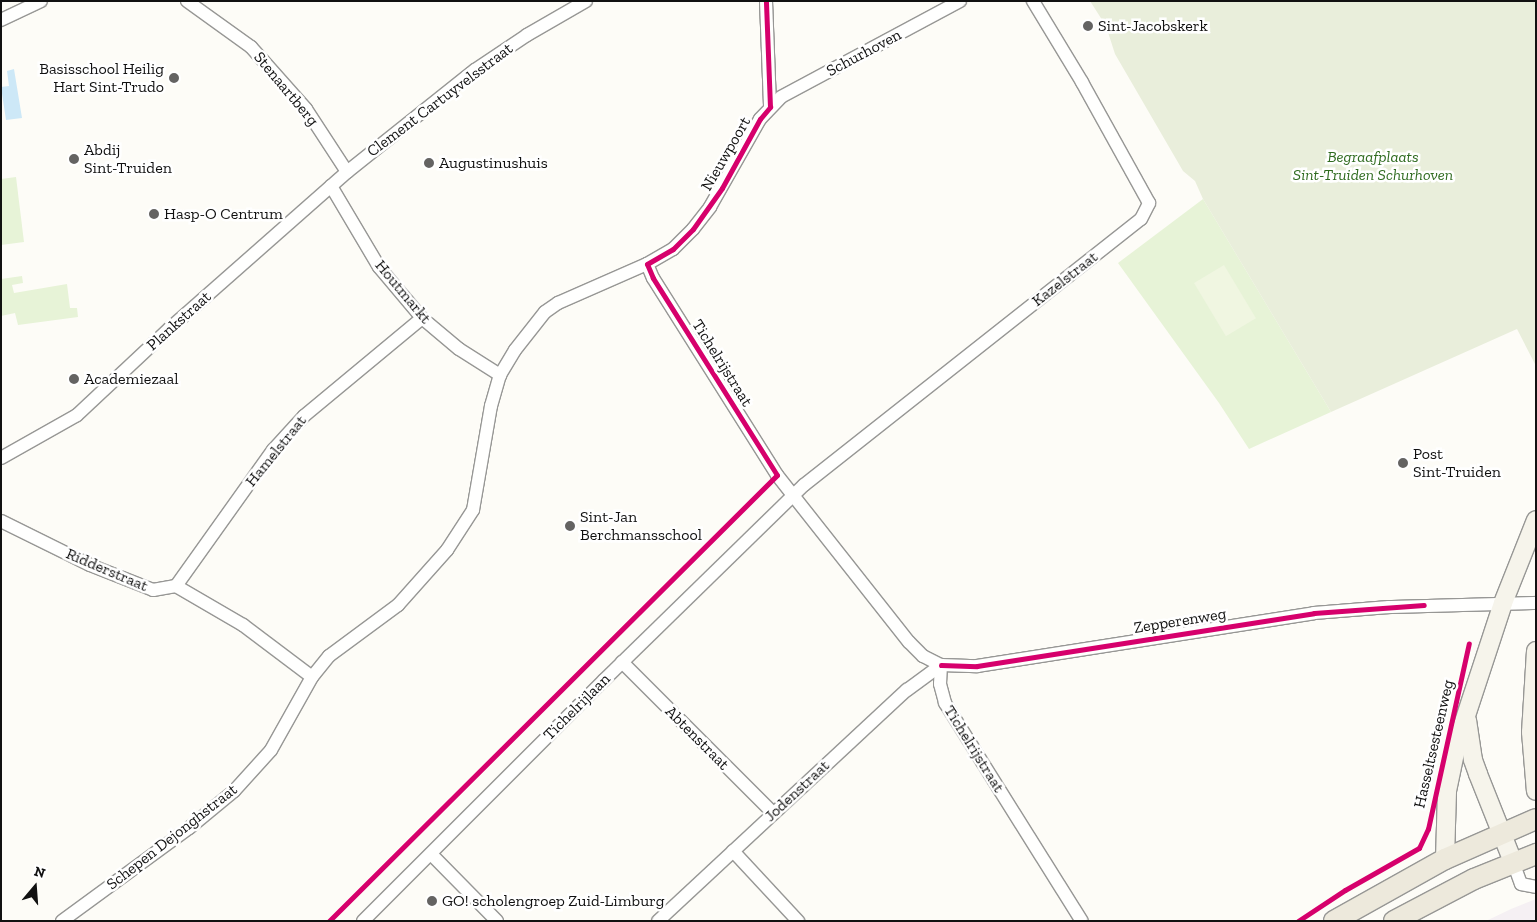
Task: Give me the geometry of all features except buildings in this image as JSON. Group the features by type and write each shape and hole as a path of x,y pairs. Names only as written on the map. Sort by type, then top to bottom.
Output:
{"main road":[{"name":"Hasseltsesteenweg","path":"1445,859 1446,790 1457,743 1467,717 1476,680 1503,603 1536,520"},
{"path":"1536,651 1534,735 1536,791"},
{"name":"Hasseltsesteenweg","path":"1467,717 1473,760 1500,834 1513,862"},
{"path":"1334,921 1445,859 1536,819"},
{"path":"1394,921 1474,879 1536,854"}],"street":[{"path":"1,20 41,1"},
{"name":"Stenaartberg","path":"186,1 251,47 306,110 347,172"},
{"name":"Clement Cartuyvelsstraat","path":"347,172 475,70 527,35 586,1"},
{"name":"Nieuwpoort","path":"500,375 515,350 545,312 569,298 647,264 673,249 693,229 722,188 760,119 770,107 766,1"},
{"name":"Schurhoven","path":"770,107 781,96 960,1"},
{"name":"Kazelstraat","path":"794,496 816,474 1115,240 1141,218 1150,203 1082,82 1033,1"},
{"name":"Plankstraat","path":"1,458 77,415 170,328 347,172"},
{"name":"Houtmarkt","path":"331,186 380,267 422,318 458,349 500,375"},
{"name":"Tichelrijstraat","path":"647,264 653,278 772,466 909,642 923,656 941,665 940,684 945,703 1082,921"},
{"name":"Hamelstraat","path":"176,586 273,450 304,416 422,318"},
{"name":"Schepen Dejonghstraat","path":"62,921 189,828 234,791 271,750 312,677 329,656 398,605 441,558 465,525 477,494 491,406 500,375"},
{"name":"Tichelrijlaan","path":"363,921 622,662 794,496"},
{"name":"Ridderstraat","path":"1,521 90,565 153,590 176,586"},
{"path":"176,586 243,625 312,677"},
{"name":"Zepperenweg","path":"941,665 977,666 1314,612 1388,606 1536,604"},
{"name":"Abtenstraat","path":"622,662 773,813"},
{"name":"Jodenstraat","path":"658,921 907,690 941,665"},
{"path":"733,850 798,921"},
{"path":"431,854 497,921"},
{"path":"1513,862 1521,884 1536,886"}],"shaded area":[{"path":"1536,899 1536,921 1486,921 1511,909"}],"green space":[{"name":"Begraafplaats Sint-Truiden Schurhoven","path":"1090,1 1536,1 1536,366 1517,329 1331,412 1203,199 1195,181 1183,171 1115,54 1106,26"},
{"path":"16,177 24,242 1,245 1,179"},
{"path":"1203,199 1331,412 1249,449 1219,403 1118,263"},
{"path":"1224,265 1256,318 1226,336 1194,283"},
{"path":"22,276 23,283 12,285 14,293 67,284 70,308 77,308 78,317 18,325 15,313 1,316 1,279"}],"water":[{"path":"14,69 22,118 6,120 1,87 9,86 7,71"}],"cycle path":[{"path":"329,921 777,475 653,278 647,264 673,249 693,229 722,188 760,119 770,107 766,1"},
{"path":"941,665 977,666 1314,613 1424,605"},
{"path":"1298,921 1345,890 1419,848 1428,829 1469,643"}],"place":[{"name":"Sint-Jacobskerk","path":"1088,26"},
{"name":"Basisschool Heilig Hart Sint-Trudo","path":"174,78"},
{"name":"Abdij Sint-Truiden","path":"74,159"},
{"name":"Augustinushuis","path":"429,163"},
{"name":"Hasp-O Centrum","path":"154,214"},
{"name":"Academiezaal","path":"74,379"},
{"name":"Post Sint-Truiden","path":"1403,463"},
{"name":"Sint-Jan Berchmansschool","path":"570,526"},
{"name":"GO! scholengroep Zuid-Limburg","path":"432,901"}]}
